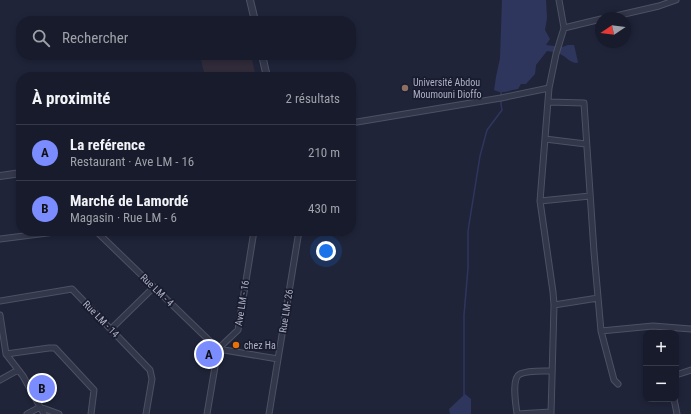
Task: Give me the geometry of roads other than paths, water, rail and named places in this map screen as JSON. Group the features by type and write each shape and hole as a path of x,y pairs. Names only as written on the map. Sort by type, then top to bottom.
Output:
{"street":[{"path":"250,0 254,16"},
{"path":"552,371 529,372 520,374 516,378 517,414 551,413 554,304 540,201 549,88 558,46 564,28 559,0"},
{"path":"631,12 659,6 676,0"},
{"path":"564,28 595,20"},
{"path":"263,60 265,72"},
{"path":"356,122 549,88"},
{"path":"548,102 584,103 601,331 614,380 618,384"},
{"path":"545,139 586,144"},
{"path":"0,176 16,174"},
{"path":"540,201 590,196"},
{"path":"0,239 24,236"},
{"name":"Rue LM - 4","path":"101,236 218,349"},
{"name":"Ave LM - 16","path":"218,349 238,330 253,236"},
{"name":"Rue LM- 26","path":"269,414 297,236"},
{"path":"111,330 154,287"},
{"name":"Rue LM - 14","path":"0,300 72,289 150,370 152,379 146,414"},
{"path":"554,304 598,298"},
{"path":"0,314 6,354 18,370 44,414"},
{"path":"601,331 653,326 691,329"},
{"path":"6,354 54,348 94,390 91,414"},
{"path":"207,414 218,349 278,359"},
{"path":"0,380 18,370"},
{"path":"679,373 691,370"},
{"path":"675,402 677,414"},
{"path":"27,414 40,407 59,414"}],"water":[{"path":"502,0 546,0 547,18 545,30 550,39 546,45 562,47 574,45 578,62 572,62 559,53 547,51 536,65 535,74 526,84 521,84 518,89 506,92 494,90 500,58"},
{"path":"465,394 471,399 471,414 450,414 449,409"}],"waterway":[{"path":"464,396 464,315 468,268 468,231 480,156 487,130 502,110 501,91"}],"place":[{"name":"Université Abdou Moumouni Dioffo","path":"405,88"},
{"name":"chez Ha","path":"236,345"},
{"name":"La reférence","path":"209,354"},
{"name":"Marché de Lamordé","path":"42,388"}]}
